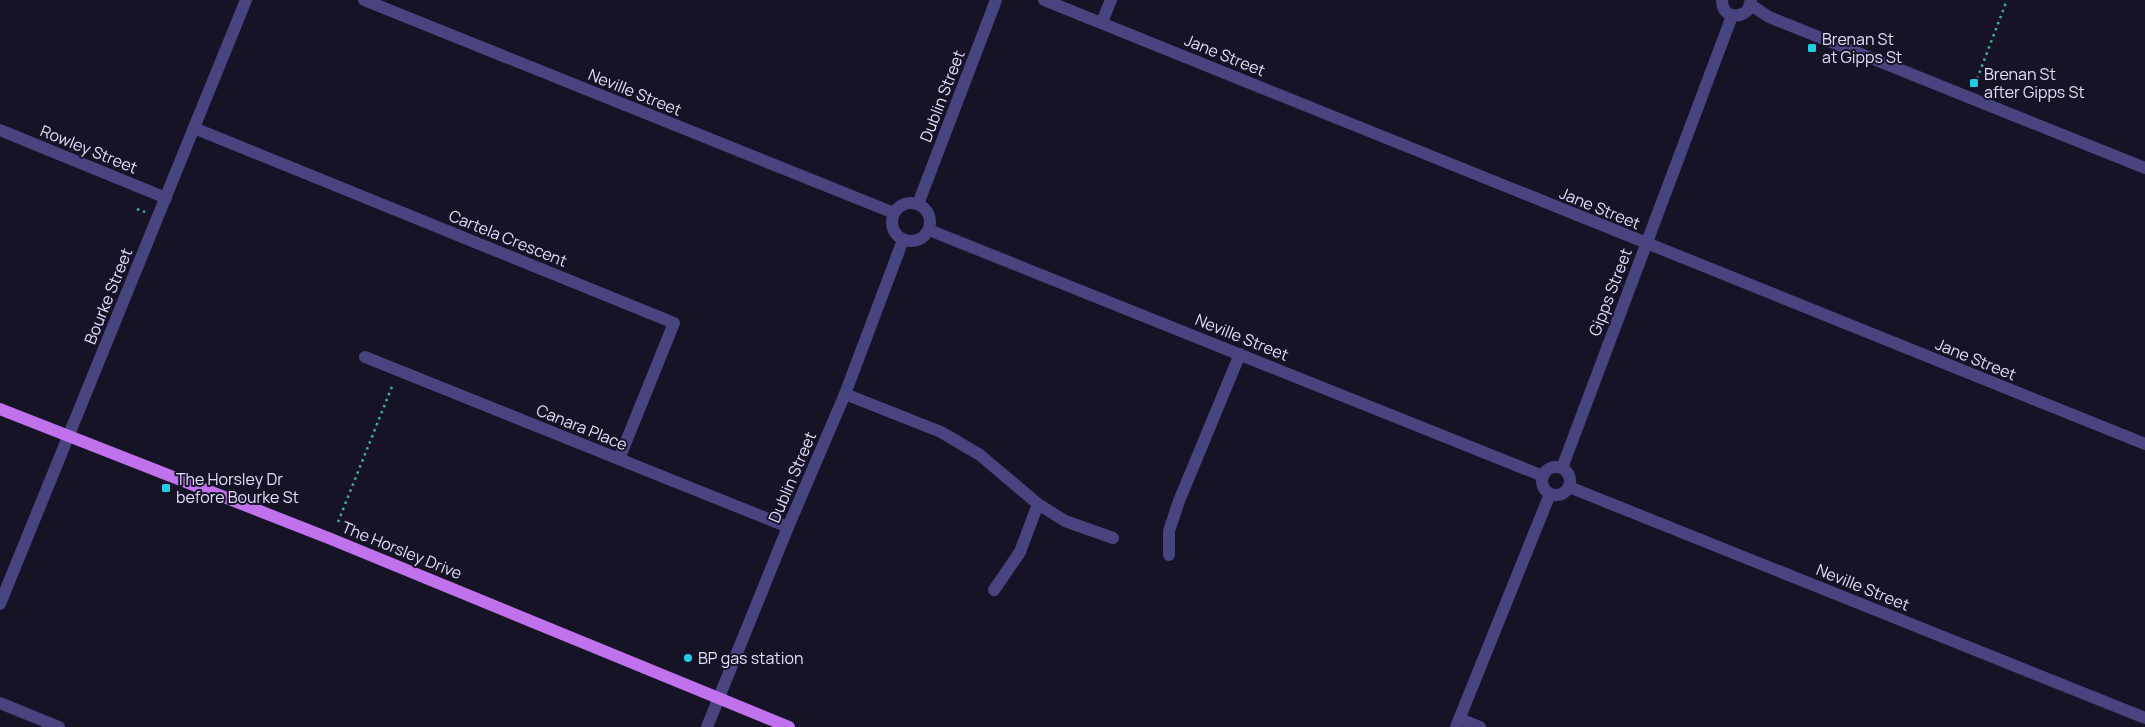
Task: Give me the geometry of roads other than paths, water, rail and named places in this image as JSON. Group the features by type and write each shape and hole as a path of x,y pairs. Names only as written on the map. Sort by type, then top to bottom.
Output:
{"main road":[{"name":"The Horsley Drive","path":"0,409 331,539 789,727"}],"street":[{"name":"Bourke Street","path":"0,604 246,0"},
{"name":"Neville Street","path":"364,0 894,214"},
{"name":"Dublin Street","path":"918,204 996,0"},
{"name":"Jane Street","path":"1044,0 2145,444"},
{"path":"1102,22 1111,0"},
{"path":"1722,0 1722,6 1732,16 1744,14 1751,3 1769,17 2145,168"},
{"name":"Gipps Street","path":"1562,468 1732,16"},
{"name":"Cartela Crescent","path":"194,128 674,323 619,459"},
{"name":"Rowley Street","path":"0,130 166,198"},
{"path":"910,202 918,204 925,208 930,220 929,230 920,239 903,240 892,227 894,214 902,205 910,202"},
{"name":"Neville Street","path":"929,230 1543,476"},
{"name":"Dublin Street","path":"707,727 845,394 903,240"},
{"path":"1169,555 1169,531 1179,501 1240,354"},
{"name":"Canara Place","path":"365,357 788,528"},
{"path":"845,394 941,432 980,455 1038,504 1065,521 1113,538"},
{"path":"1550,468 1562,468 1570,476 1569,487 1562,494 1550,494 1544,487 1543,476 1550,468"},
{"name":"Neville Street","path":"1569,487 2145,718"},
{"path":"1480,727 1458,723 1550,494"},
{"path":"994,590 1020,552 1038,504"},
{"path":"0,703 59,727"}],"place":[{"name":"Brenan St at Gipps St","path":"1812,48"},
{"name":"Brenan St after Gipps St","path":"1974,83"},
{"name":"The Horsley Dr before Bourke St","path":"166,488"},
{"name":"BP gas station","path":"688,658"}]}
